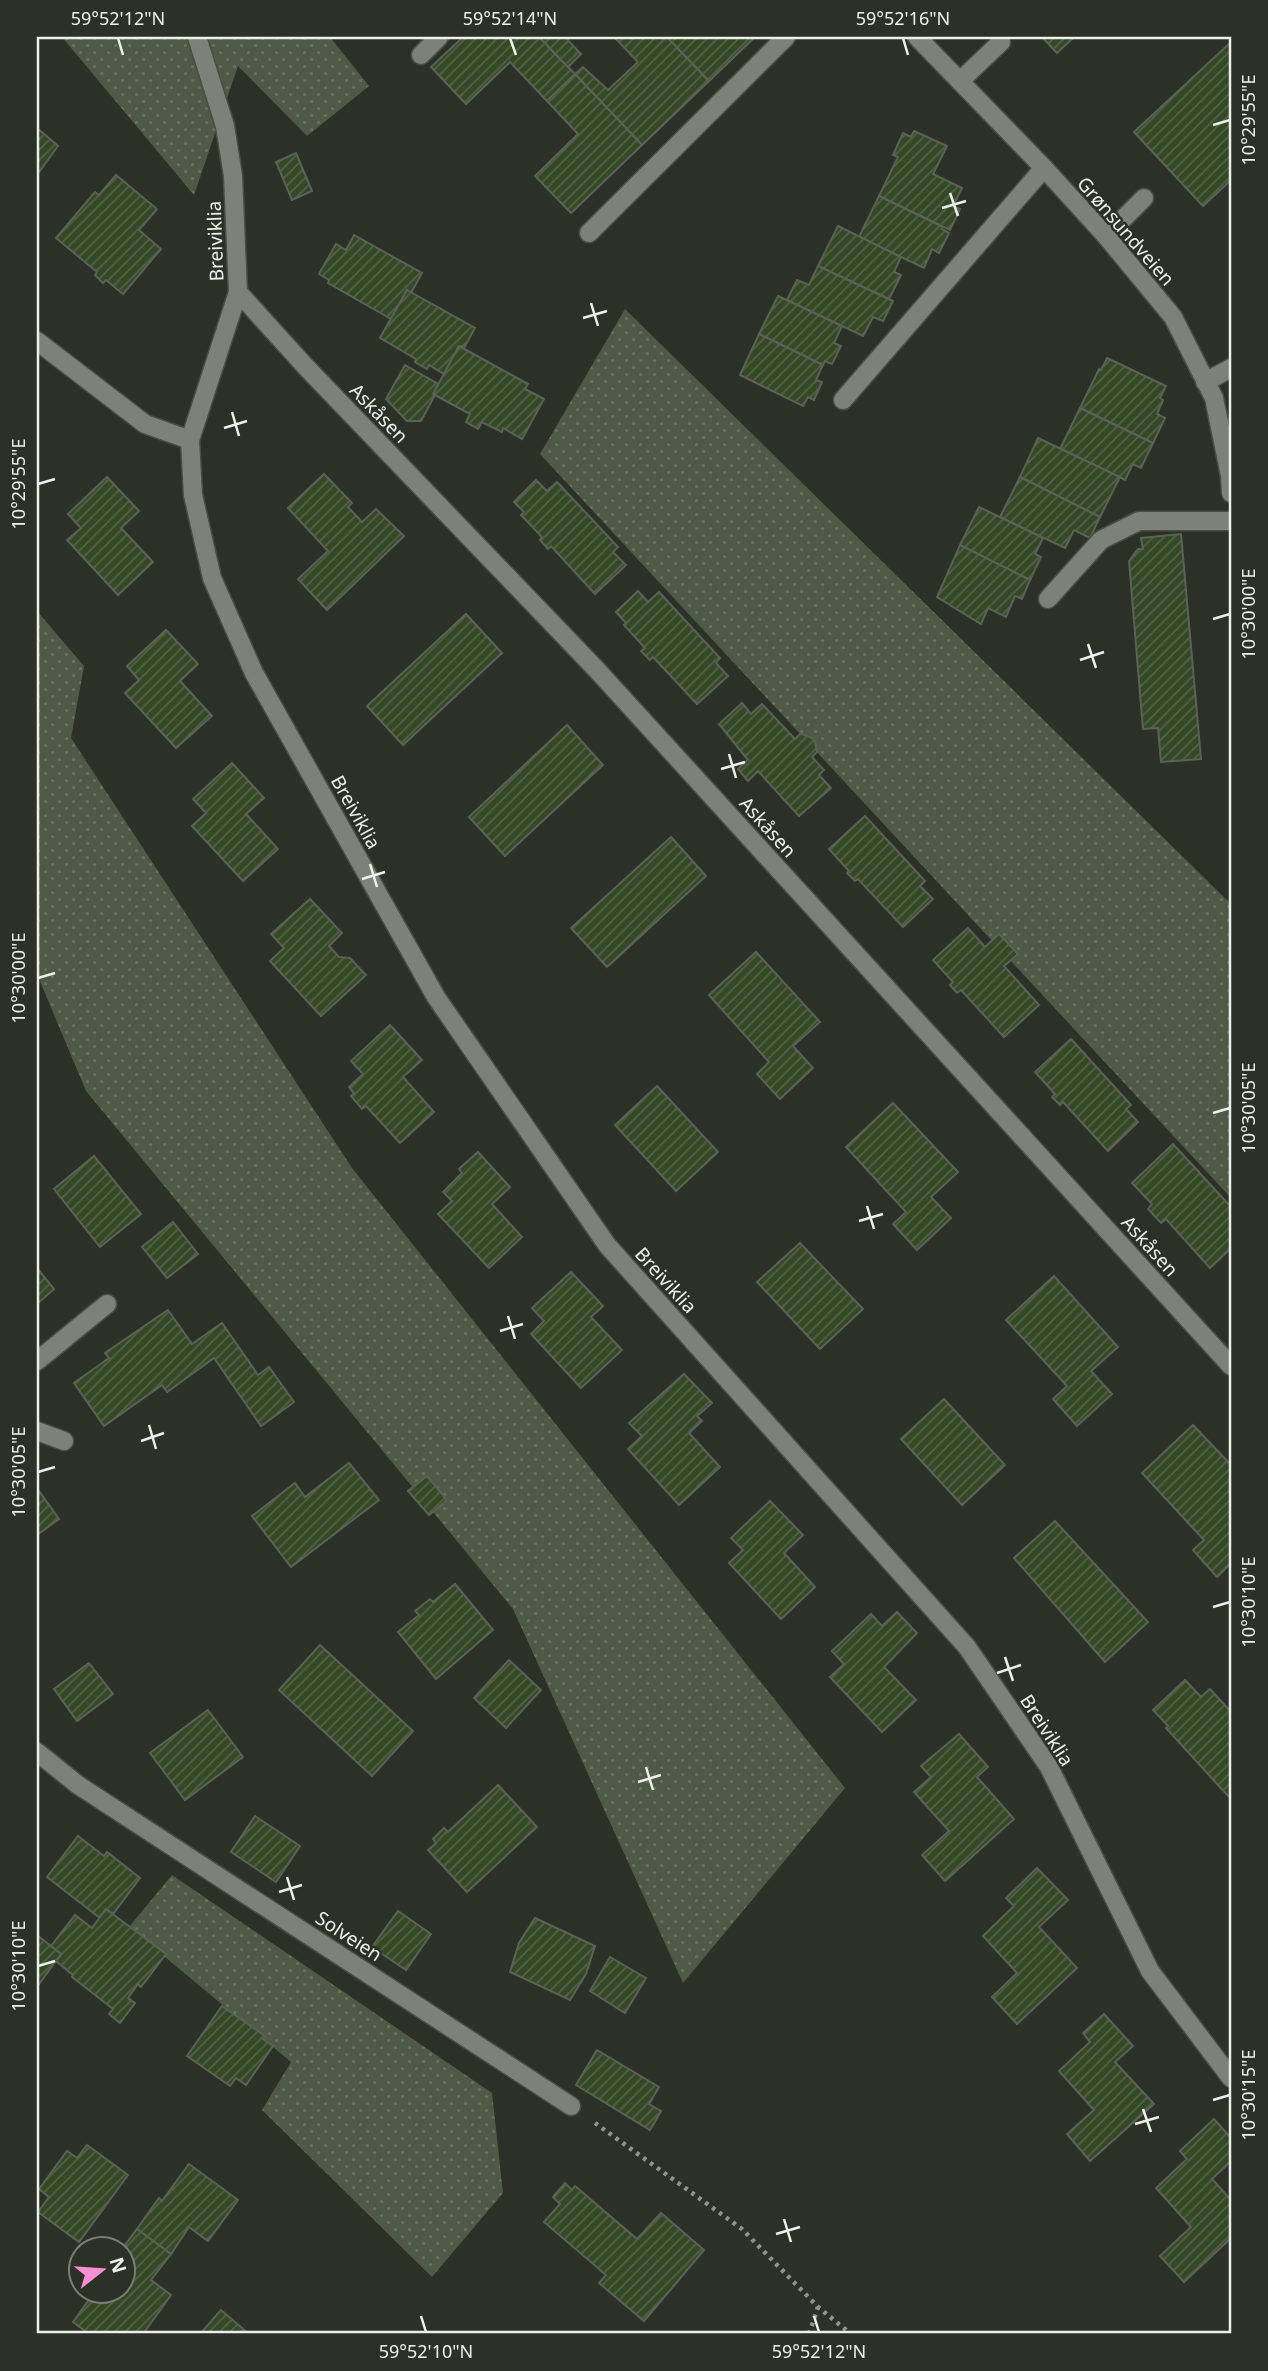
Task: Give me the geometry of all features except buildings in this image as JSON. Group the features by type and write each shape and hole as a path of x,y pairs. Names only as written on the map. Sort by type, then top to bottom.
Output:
{"street":[{"name":"Breiviklia","path":"197,37 225,125 233,176 237,292 190,440 193,495 212,578 254,673 436,997 607,1245 967,1647 1049,1767 1150,1970 1230,2073"},
{"path":"421,55 439,37"},
{"path":"589,233 786,37"},
{"name":"Grønsundveien","path":"917,37 1044,168 1106,236 1173,317 1214,398 1230,476 1231,494"},
{"path":"960,81 1001,41"},
{"path":"843,400 1044,168"},
{"path":"1106,236 1144,198"},
{"name":"Askåsen","path":"237,292 597,670 1231,1366"},
{"path":"37,341 145,424 190,440"},
{"path":"1205,382 1231,368"},
{"path":"1048,599 1101,540 1139,521 1231,521"},
{"path":"37,1361 107,1304"},
{"path":"37,1431 64,1441"},
{"name":"Solveien","path":"37,1752 89,1792 571,2106"}],"path":[{"path":"571,2106 742,2229 818,2307 851,2334"},
{"path":"808,2334 818,2307"}],"green space":[{"path":"62,37 330,37 369,86 307,136 238,66 194,195"},
{"path":"625,309 1231,904 1231,1198 540,454"},
{"path":"37,611 84,666 71,738 352,1168 845,1788 683,1983 513,1609 86,1091 37,974"},
{"path":"172,1875 492,2093 503,2193 432,2277 262,2110 291,2062 129,1927"}]}
